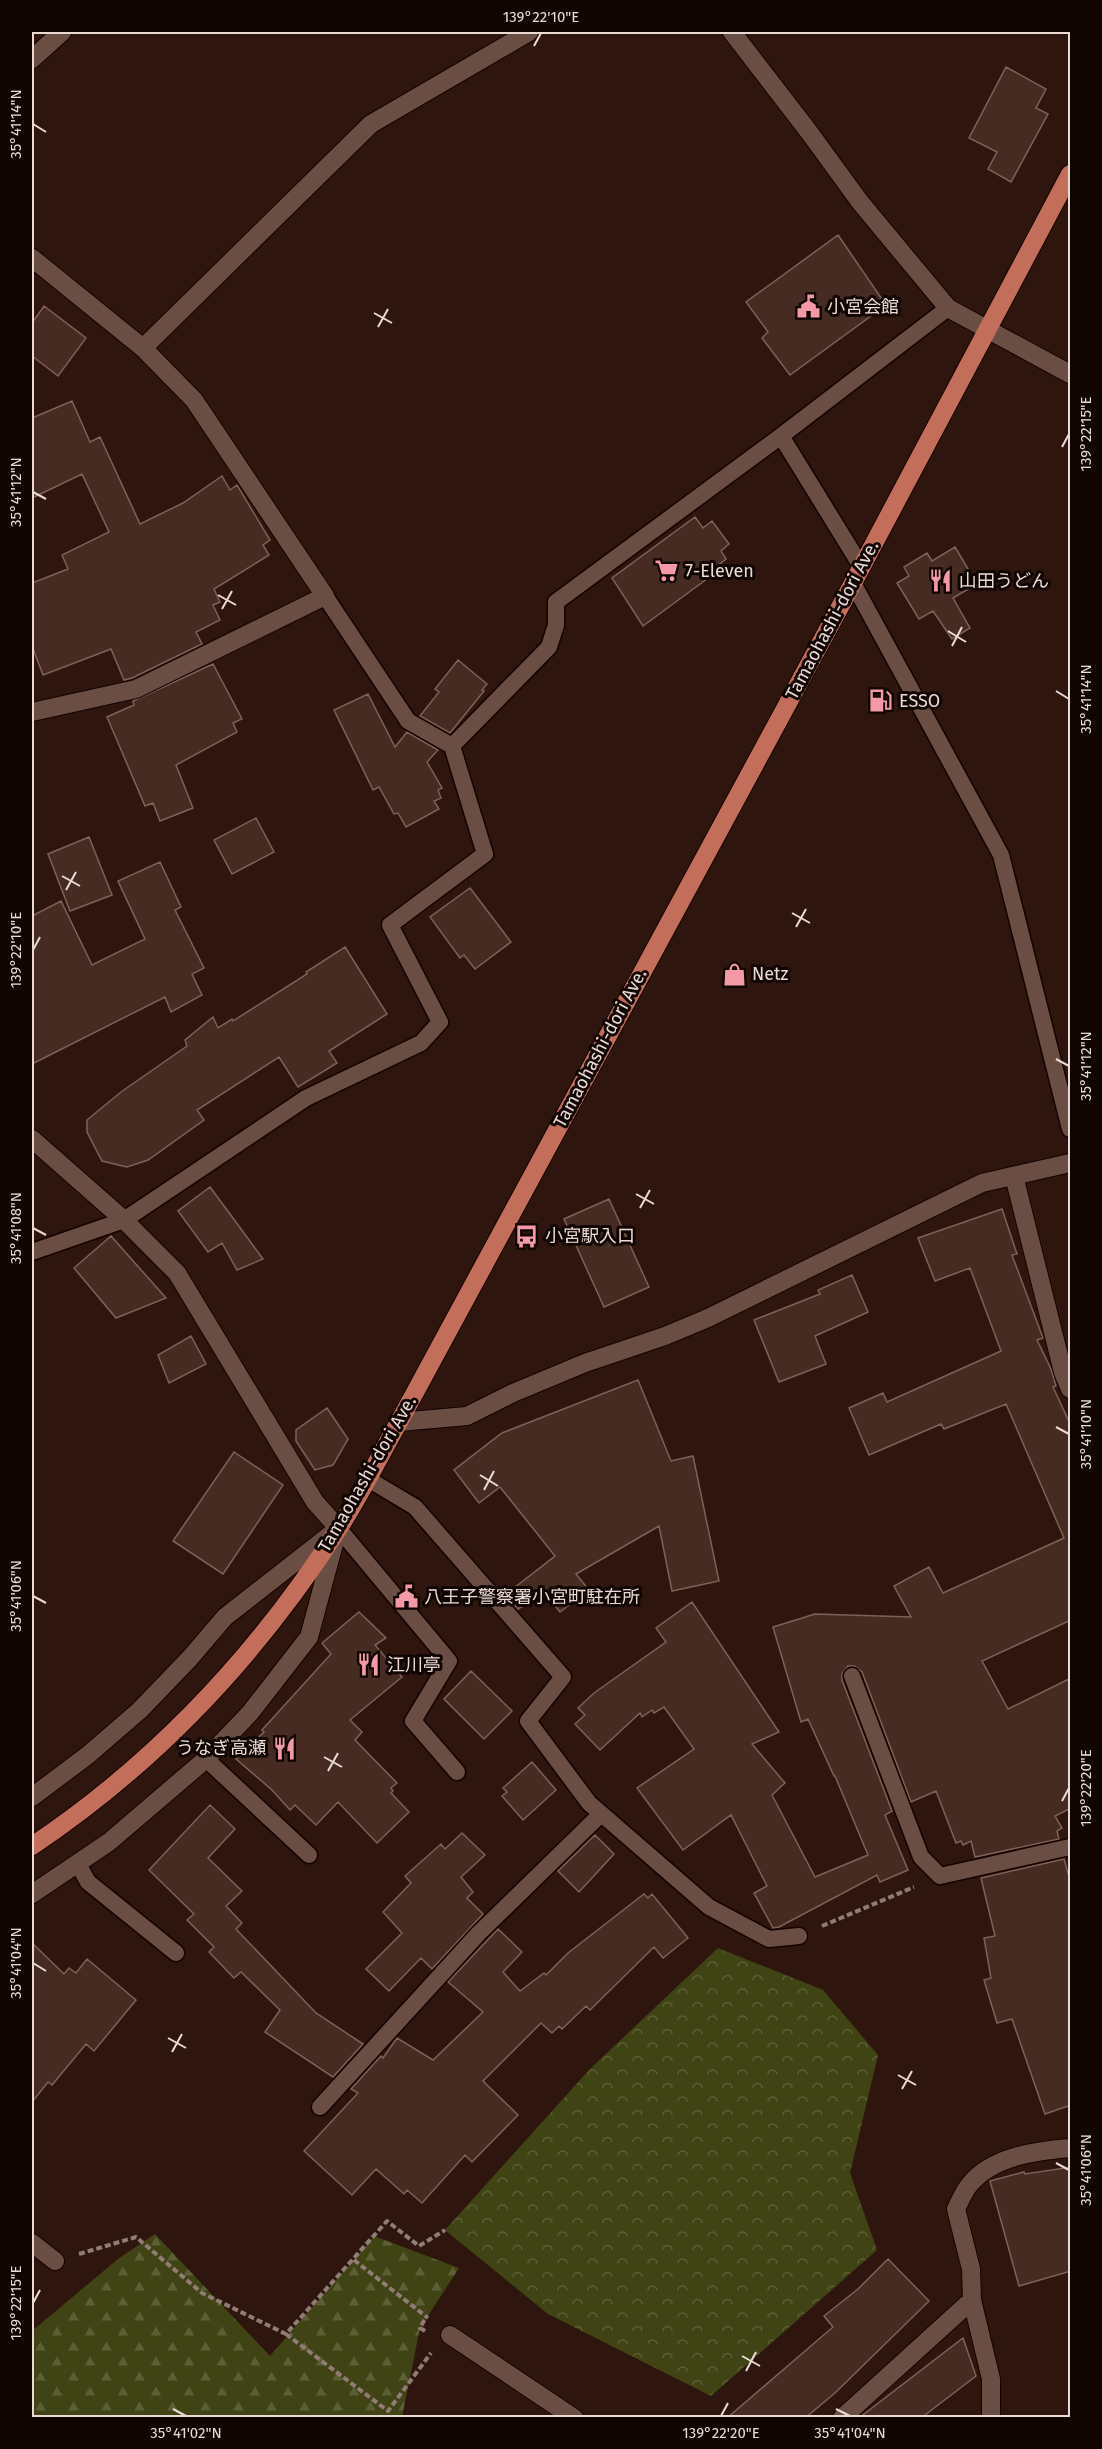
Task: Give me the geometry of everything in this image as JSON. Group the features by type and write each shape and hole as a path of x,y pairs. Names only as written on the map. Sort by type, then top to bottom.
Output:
{"main road":[{"name":"Tamaohashi-dori Ave.","path":"32,1846 109,1789 194,1713 279,1615 339,1528 368,1479 853,583 986,328 1071,174"}],"street":[{"path":"32,59 62,32"},
{"path":"143,348 370,124 529,32"},
{"path":"732,32 860,202 948,308 1071,374"},
{"path":"32,258 143,348 194,400 325,596 136,689 32,712"},
{"path":"32,1138 124,1220 177,1273 309,1493 339,1528"},
{"path":"399,1422 467,1416 513,1393 585,1363 665,1336 708,1318 982,1183 1071,1163"},
{"path":"1014,1176 1063,1372 1071,1389"},
{"path":"32,1894 109,1842 206,1759 250,1713 309,1637 339,1528"},
{"path":"32,1797 88,1755 140,1710 190,1658 225,1617 339,1528"},
{"path":"991,2418 991,2379 972,2300 971,2269 956,2209 970,2184 1000,2161 1050,2150 1071,2148"},
{"path":"32,2243 55,2261"},
{"path":"842,2418 972,2300"},
{"path":"441,2336 574,2418"}],"lane":[{"path":"452,747 549,647 556,625 556,602 781,436 948,308"},
{"path":"781,436 861,566"},
{"path":"853,583 1001,855 1071,1129"},
{"path":"32,1252 124,1220 306,1098 421,1043 440,1022 390,925 485,855 452,747 408,722 325,596"},
{"path":"368,1479 415,1507 563,1677 528,1721 589,1803 709,1907 769,1939 799,1936"},
{"path":"339,1528 449,1661 413,1721 457,1772"},
{"path":"852,1676 921,1857 940,1876 1071,1847"},
{"path":"206,1759 309,1854"},
{"path":"320,2107 479,1933 601,1814"},
{"path":"78,1864 88,1882 176,1953"}],"path":[{"path":"799,1936 940,1876"},
{"path":"286,2334 387,2222 419,2246 445,2230"},
{"path":"55,2261 136,2237 202,2293 286,2334 388,2411 433,2350"},
{"path":"353,2260 426,2317 441,2336"},
{"path":"426,2317 420,2328 441,2336"}],"green space":[{"path":"718,1948 823,1990 878,2055 850,2173 877,2250 711,2396 548,2314 445,2230 590,2069"},
{"path":"155,2234 270,2356 374,2236 459,2268 420,2328 402,2417 32,2417 32,2331 118,2259"}],"building":[{"path":"1006,67 1046,89 1036,108 1048,114 1011,182 988,169 997,152 969,138"},
{"name":"小宮会館","path":"838,235 886,305 790,375 762,338 768,332 746,302"},
{"path":"44,306 86,338 58,376 32,356 32,323"},
{"path":"72,401 90,442 100,437 140,524 183,503 222,476 230,490 237,485 270,540 263,545 269,555 214,589 220,602 213,605 220,620 196,632 202,644 124,680 111,649 43,675 32,646 32,583 68,569 62,555 109,532 82,474 32,498 32,418"},
{"name":"7-Eleven","path":"695,517 703,528 712,521 729,544 721,551 726,559 712,570 715,573 643,626 612,578"},
{"name":"山田うどん","path":"955,547 977,584 953,598 970,628 952,639 933,611 919,619 897,583 909,576 904,567 927,553 932,561"},
{"path":"458,660 487,684 482,690 484,691 450,733 420,716 439,692 435,689"},
{"path":"213,664 242,719 233,723 237,732 176,765 193,808 160,821 153,803 145,806 107,717 134,705 133,701"},
{"path":"368,694 395,747 407,732 438,750 427,762 442,788 438,790 441,798 434,801 439,809 406,827 398,813 394,814 379,787 373,790 334,710"},
{"path":"256,818 274,852 232,874 214,840"},
{"path":"89,837 112,895 70,911 48,854"},
{"path":"160,862 181,907 175,910 204,968 192,974 202,995 171,1012 165,997 32,1064 32,916 61,901 92,965 145,939 118,881"},
{"path":"470,888 511,942 475,969 464,955 460,958 430,917"},
{"path":"345,947 387,1014 329,1051 337,1063 298,1087 279,1057 197,1110 204,1120 148,1160 127,1167 102,1161 87,1132 87,1120 121,1092 187,1046 185,1040 213,1017 218,1028 232,1019 233,1021"},
{"path":"210,1187 263,1259 237,1270 222,1243 208,1252 178,1211"},
{"path":"609,1199 649,1287 604,1307 564,1219"},
{"path":"1002,1209 1017,1254 1012,1255 1043,1338 1037,1340 1051,1369 1056,1386 1053,1387 1071,1426 1071,1620 982,1661 1008,1709 1071,1678 1071,1808 1055,1816 1062,1828 1057,1831 1059,1839 975,1857 971,1841 963,1845 961,1841 956,1843 936,1791 911,1802 862,1672 854,1666 848,1666 842,1674 842,1680 892,1811 885,1815 908,1870 880,1882 877,1875 779,1927 773,1928 754,1893 767,1886 731,1815 683,1850 637,1788 694,1749 664,1707 654,1713 652,1710 642,1717 640,1713 600,1750 575,1724 585,1715 578,1708 594,1693 666,1642 656,1628 692,1602 779,1732 752,1744 785,1783 772,1795 815,1877 868,1855 808,1719 801,1722 773,1627 815,1614 911,1617 894,1586 929,1567 943,1593 1064,1538 1006,1404 944,1429 941,1424 869,1455 849,1408 883,1393 887,1402 1001,1351 970,1268 935,1281 918,1238"},
{"path":"111,1236 166,1298 116,1318 74,1268"},
{"path":"852,1275 868,1312 815,1336 826,1364 779,1382 754,1320 820,1294 818,1290"},
{"path":"191,1336 206,1364 169,1383 158,1355"},
{"path":"638,1380 671,1461 693,1456 719,1581 672,1591 659,1526 576,1574 589,1590 560,1612 545,1593 518,1609 505,1595 555,1556 500,1487 479,1503 454,1470 502,1433"},
{"path":"327,1408 348,1439 333,1465 315,1470 296,1441 296,1430"},
{"path":"234,1452 283,1485 223,1574 173,1541"},
{"path":"359,1612 386,1638 375,1645 402,1677 350,1720 362,1732 355,1740 397,1783 391,1788 393,1791 391,1793 409,1812 377,1843 338,1802 316,1825 295,1805 290,1810 272,1790 236,1759 264,1732 262,1730 331,1654 322,1643"},
{"path":"471,1671 512,1711 484,1739 444,1699"},
{"path":"532,1762 556,1790 523,1820 502,1796 507,1792 503,1788"},
{"path":"210,1805 235,1829 208,1858 242,1891 226,1906 242,1923 236,1929 316,2013 363,2044 333,2077 265,2032 280,2010 241,1972 234,1978 209,1952 214,1947 187,1920 194,1914 149,1870"},
{"path":"462,1833 485,1855 461,1877 473,1892 467,1898 483,1914 432,1969 421,1958 389,1991 366,1969 402,1933 383,1912 411,1883 405,1876 441,1844 445,1849"},
{"path":"595,1835 614,1854 579,1892 558,1871"},
{"path":"1064,1859 1071,1884 1071,2105 1045,2114 1012,2019 997,2023 984,1980 991,1978 984,1938 995,1936 981,1878"},
{"path":"644,1894 648,1898 652,1894 688,1938 663,1958 654,1947 590,2010 586,2006 562,2029 559,2026 552,2033 541,2023 483,2081 518,2115 472,2162 465,2155 422,2203 407,2190 404,2194 376,2169 352,2195 304,2151 358,2093 351,2089 381,2056 383,2058 397,2038 433,2060 483,2012 448,1982 498,1929 522,1952 503,1972 520,1991 544,1973 546,1975 568,1953"},
{"path":"32,1943 64,1974 69,1968 76,1973 87,1959 136,2000 94,2051 86,2044 52,2085 48,2082 32,2102"},
{"path":"1071,2167 1071,2271 1019,2286 990,2181 1024,2172 1025,2174"},
{"path":"888,2259 929,2301 835,2393 805,2418 727,2418 833,2327 824,2316 858,2289"},
{"path":"963,2338 976,2376 921,2418 859,2418"}],"place":[{"name":"小宮会館","path":"809,307"},
{"name":"7-Eleven","path":"667,571"},
{"name":"山田うどん","path":"941,581"},
{"name":"ESSO","path":"881,701"},
{"name":"Netz","path":"734,974"},
{"name":"小宮駅入口","path":"527,1236"},
{"name":"八王子警察署小宮町駐在所","path":"406,1597"},
{"name":"江川亭","path":"369,1665"},
{"name":"うなぎ高瀬","path":"284,1748"}]}
